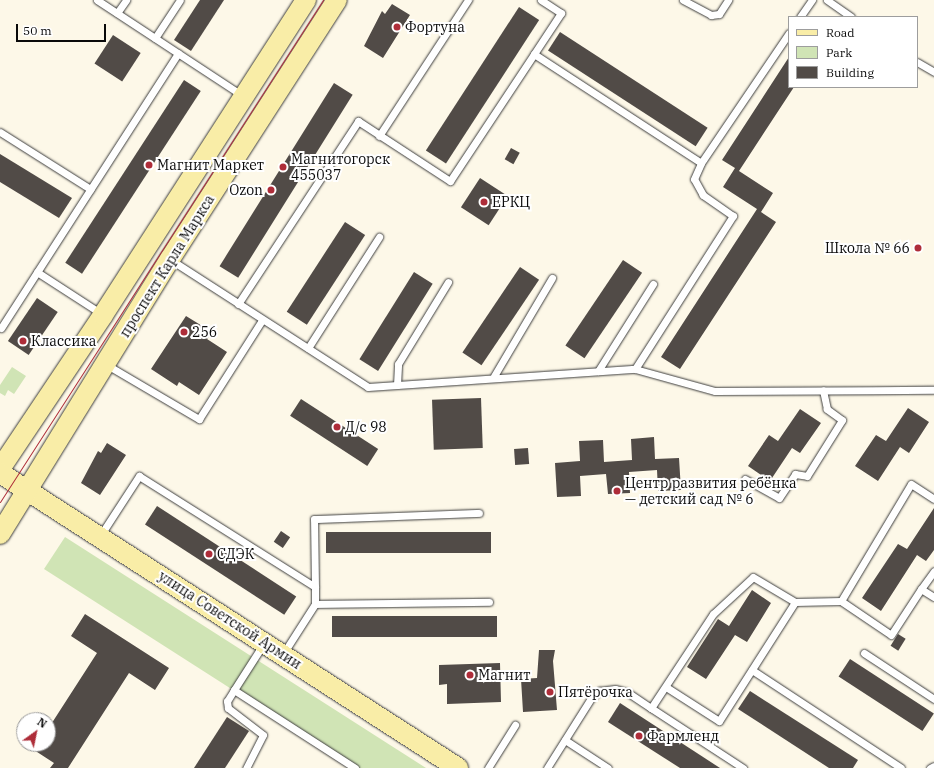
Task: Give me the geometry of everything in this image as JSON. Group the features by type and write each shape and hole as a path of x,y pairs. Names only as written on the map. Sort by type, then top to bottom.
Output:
{"main road":[{"name":"проспект Карла Маркса","path":"0,469 104,315 306,0"},
{"name":"проспект Карла Маркса","path":"0,534 170,259 337,0"},
{"name":"улица Советской Армии","path":"0,473 458,768"}],"lane":[{"path":"97,0 244,96"},
{"path":"117,13 126,0"},
{"path":"155,38 180,0"},
{"path":"379,136 468,0"},
{"path":"238,304 358,122 450,181 561,13 551,3 541,0"},
{"path":"683,0 711,15 719,14 728,0"},
{"path":"801,16 812,0"},
{"path":"827,0 850,16"},
{"path":"635,369 733,216 702,195 694,179 701,163 788,34"},
{"path":"1,328 178,53"},
{"path":"534,54 701,163"},
{"path":"918,63 934,72"},
{"path":"0,132 90,189"},
{"path":"308,348 379,237"},
{"path":"170,259 262,320 368,387 494,376 635,369 715,391 934,390"},
{"path":"37,272 104,315"},
{"path":"494,376 552,278"},
{"path":"397,385 398,364 448,282"},
{"path":"598,371 653,284"},
{"path":"105,364 199,418 262,320"},
{"path":"745,479 778,498 795,474 807,476 842,420 827,410 823,390"},
{"path":"100,536 139,476 315,587"},
{"path":"841,601 911,484 934,499"},
{"path":"283,654 315,604 314,519 479,513"},
{"path":"650,708 666,687 713,614 753,577 795,602 841,601 891,635 934,571"},
{"path":"921,589 934,597"},
{"path":"315,604 489,602"},
{"path":"666,687 719,721 795,602"},
{"path":"246,768 263,735 228,708 227,701 264,642"},
{"path":"864,653 934,699"},
{"path":"752,670 901,768"},
{"path":"547,768 591,698 599,691 615,689 627,692 743,768"},
{"path":"234,690 355,768"},
{"path":"488,768 515,725"},
{"path":"565,740 608,768"},
{"path":"930,768 934,766"}],"green space":[{"path":"12,367 26,376 14,394 8,390 5,396 0,393 0,385"},
{"path":"65,537 426,768 355,768 44,569"}],"building":[{"path":"200,0 224,0 191,51 174,40"},
{"path":"392,4 410,15 383,58 364,46 382,11 385,14"},
{"path":"519,7 539,20 446,163 426,150"},
{"path":"560,32 708,128 696,146 548,50"},
{"path":"113,35 141,53 122,81 94,64"},
{"path":"788,59 788,88 793,88 739,171 773,193 761,212 776,222 680,369 661,357 757,209 723,187 735,168 722,160"},
{"path":"184,80 201,91 82,274 65,263"},
{"path":"334,83 353,95 238,278 220,266"},
{"path":"511,148 520,153 513,164 505,159"},
{"path":"0,154 72,198 59,218 0,182"},
{"name":"ЕРКЦ","path":"480,178 508,196 489,225 461,207"},
{"path":"345,222 365,235 307,325 287,312"},
{"path":"623,260 642,273 584,358 565,345"},
{"path":"520,267 539,280 481,365 462,352"},
{"path":"414,272 433,284 378,371 359,359"},
{"path":"37,298 58,312 29,355 8,341"},
{"path":"186,316 212,332 207,339 227,352 199,395 179,382 177,386 151,369"},
{"path":"481,398 483,448 434,450 432,400"},
{"path":"301,399 378,449 367,466 290,416"},
{"path":"908,408 929,422 909,453 900,447 878,481 855,466 876,435 886,441"},
{"path":"800,409 821,423 800,453 792,448 770,481 748,466 769,435 778,441"},
{"path":"654,437 655,459 679,458 681,490 658,491 657,470 629,472 630,493 608,494 606,474 580,476 581,496 557,497 555,463 580,461 579,441 603,440 604,462 632,460 631,439"},
{"path":"107,443 126,455 100,495 81,483 98,451 101,453"},
{"path":"528,448 529,464 515,465 514,449"},
{"path":"157,506 296,596 284,615 145,524"},
{"path":"934,508 934,550 926,561 917,555 881,611 862,598 898,544 907,549"},
{"path":"281,531 290,537 283,548 274,542"},
{"path":"326,532 491,532 491,553 326,553"},
{"path":"752,590 771,603 747,642 735,635 706,679 687,667 718,619 729,626"},
{"path":"85,614 169,668 155,690 129,673 68,768 50,768 54,763 37,752 56,752 56,717 97,653 71,636"},
{"path":"332,616 497,616 497,637 332,637"},
{"path":"898,634 906,639 898,651 891,646"},
{"path":"539,650 555,650 553,661 557,710 523,712 521,679 537,678"},
{"path":"850,659 934,713 922,731 839,677"},
{"name":"Магнит","path":"500,663 501,702 447,704 447,684 439,685 439,665"},
{"path":"750,691 858,760 853,768 829,768 738,709"},
{"path":"620,703 720,768 680,768 608,722"},
{"path":"227,717 249,731 225,768 194,768"}],"tram line":[{"path":"0,502 323,0"}],"place":[{"name":"Фортуна","path":"397,27"},
{"name":"Магнит Маркет","path":"149,165"},
{"name":"Магнитогорск 455037","path":"283,167"},
{"name":"Ozon","path":"271,190"},
{"name":"ЕРКЦ","path":"484,202"},
{"name":"Школа № 66","path":"918,248"},
{"name":"256","path":"184,332"},
{"name":"Классика","path":"23,341"},
{"name":"Д/с 98","path":"337,427"},
{"name":"Центр развития ребёнка — детский сад № 6","path":"617,491"},
{"name":"СДЭК","path":"209,554"},
{"name":"Магнит","path":"470,675"},
{"name":"Пятёрочка","path":"550,692"},
{"name":"Фармленд","path":"639,736"}]}
